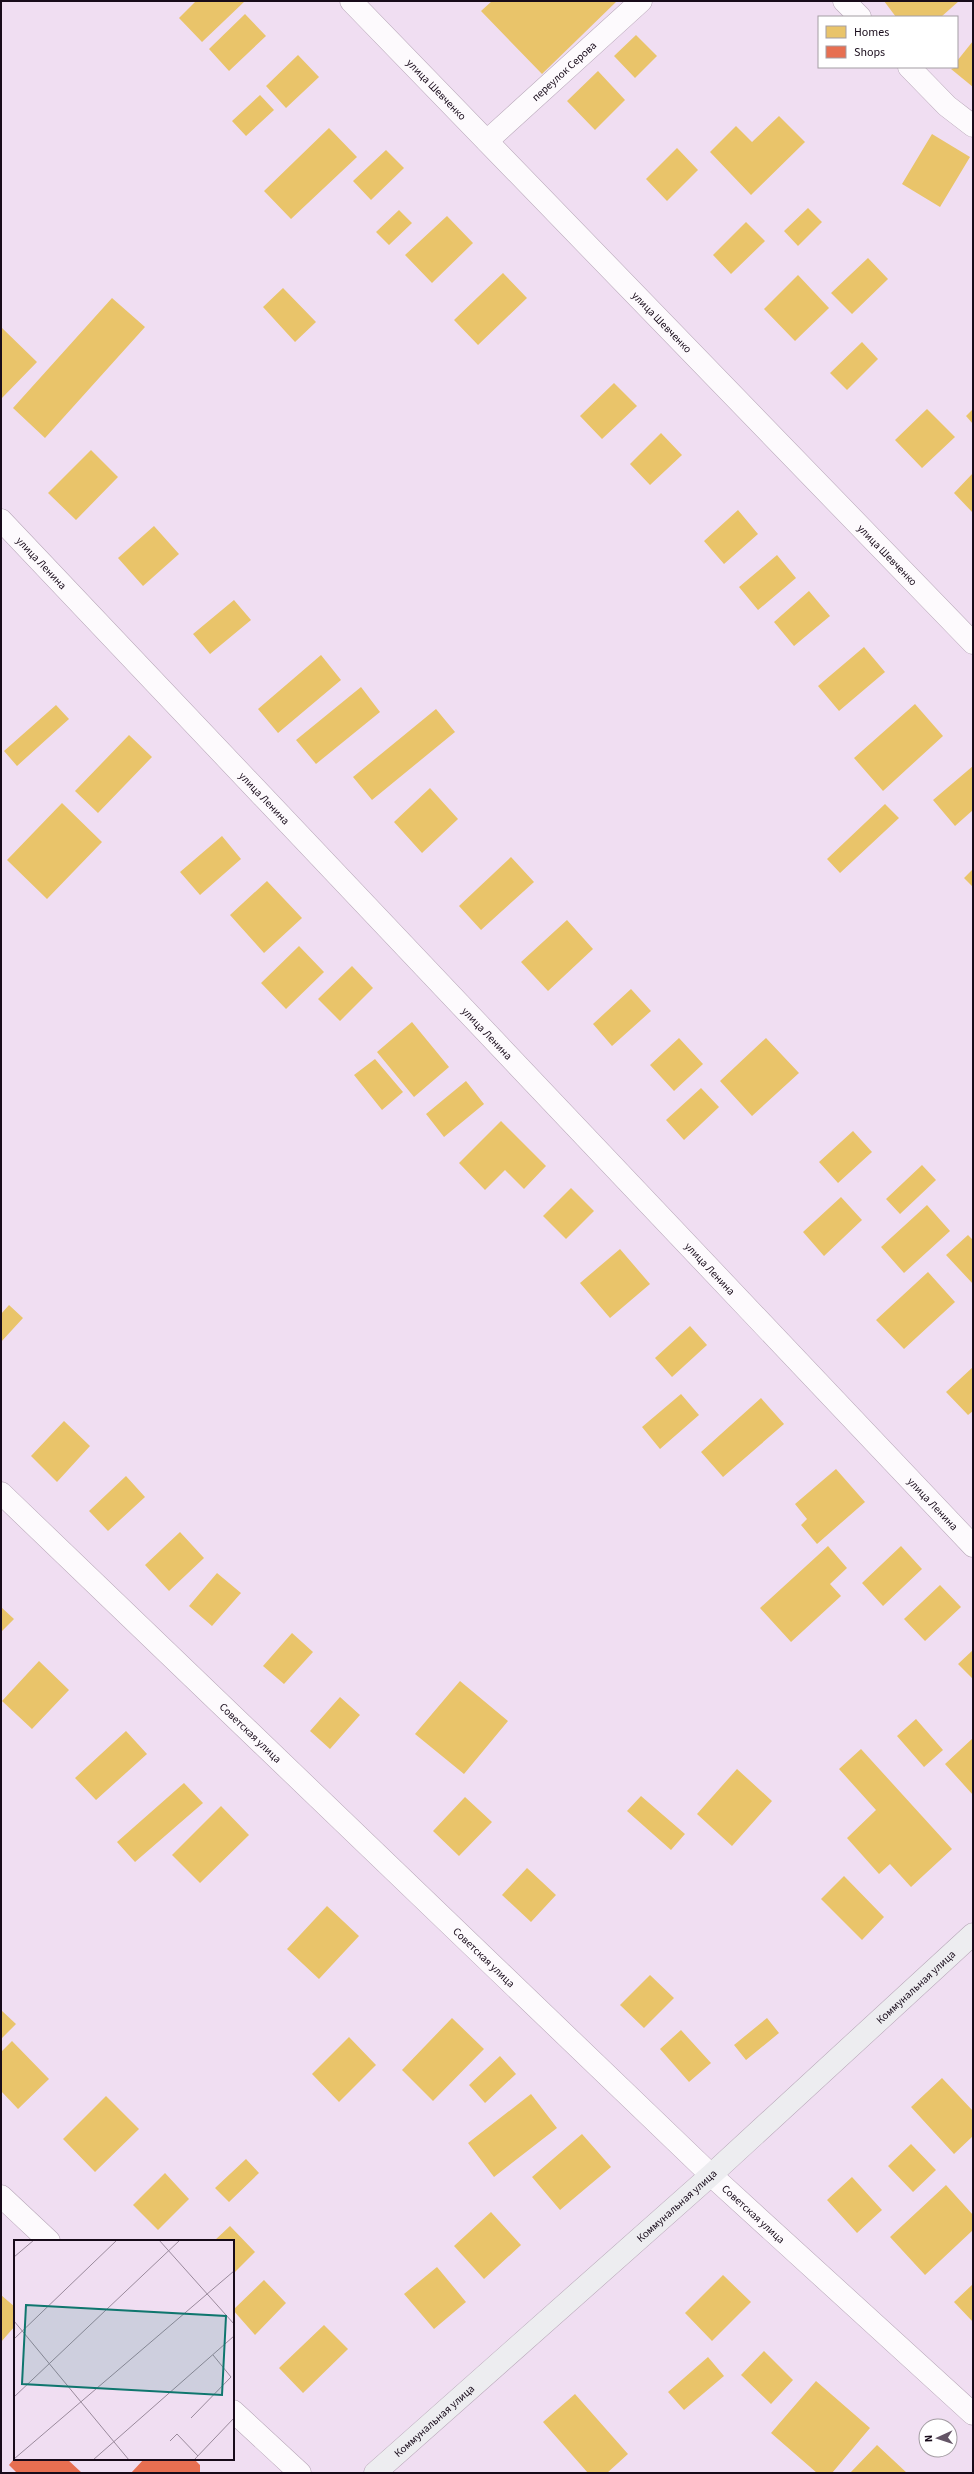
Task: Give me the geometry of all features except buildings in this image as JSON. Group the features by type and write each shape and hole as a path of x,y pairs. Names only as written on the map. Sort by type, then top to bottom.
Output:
{"street":[{"name":"улица Шевченко","path":"351,1 973,643"},
{"name":"переулок Серова","path":"487,141 641,1"},
{"path":"844,1 859,16"},
{"path":"910,68 947,106 973,126"},
{"name":"улица Ленина","path":"1,520 973,1546"},
{"name":"Советская улица","path":"1,1493 711,2175 973,2414"},
{"name":"Коммунальная улица","path":"375,2473 711,2175 973,1934"},
{"path":"1,2196 48,2240"},
{"path":"234,2412 300,2473"}]}
